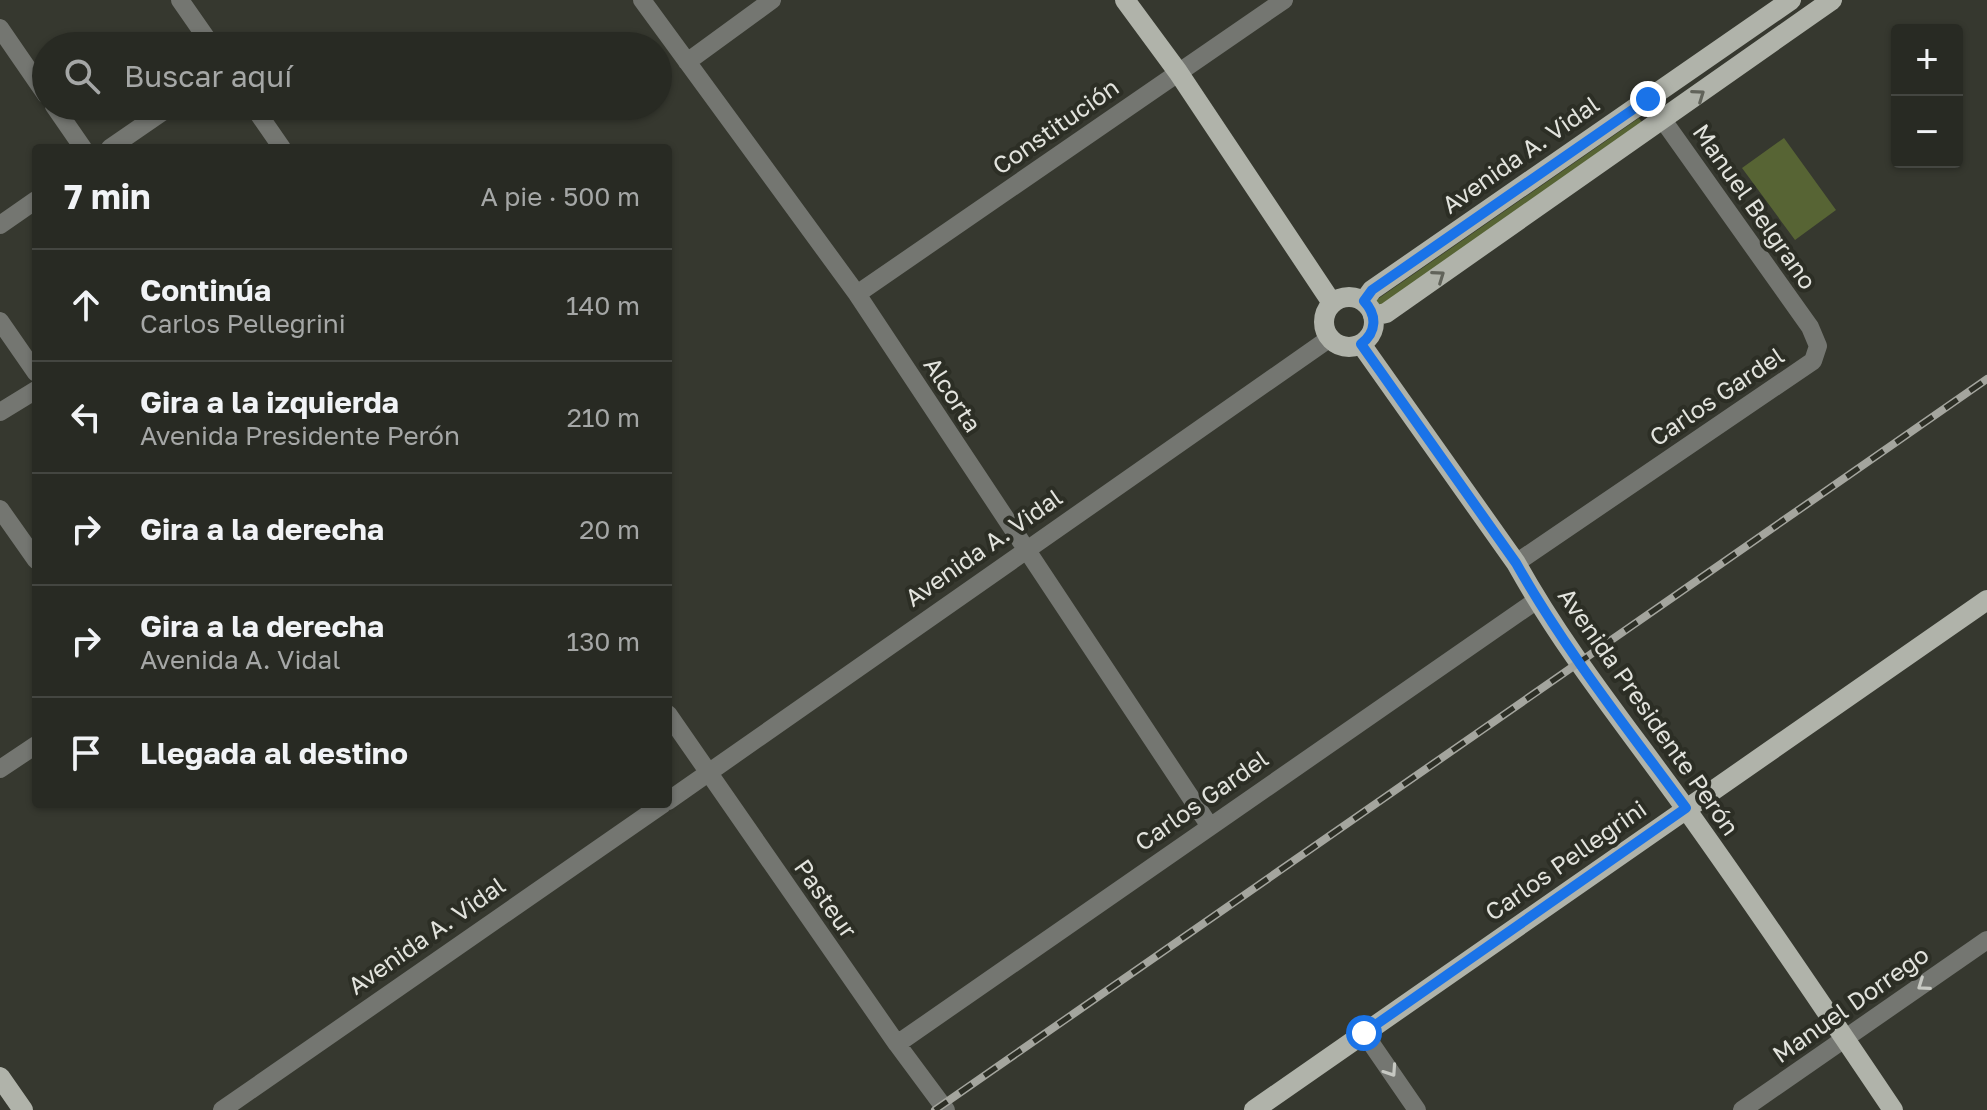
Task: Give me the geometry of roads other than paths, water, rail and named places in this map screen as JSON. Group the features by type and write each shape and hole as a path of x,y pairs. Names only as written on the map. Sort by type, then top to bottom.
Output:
{"main road":[{"path":"1125,0 1178,72 1332,303"},
{"name":"Avenida A. Vidal","path":"1368,309 1372,290 1791,0"},
{"path":"1368,309 1373,329 1361,344 1344,347 1330,338 1324,320 1332,303 1348,297 1368,309 1386,313 1832,0"},
{"name":"Avenida Presidente Perón","path":"1361,344 1516,563 1578,661 1686,808 1893,1110"},
{"name":"Carlos Pellegrini","path":"1254,1110 1987,600"},
{"path":"0,1077 23,1110"}],"street":[{"path":"180,0 202,32"},
{"name":"Alcorta","path":"642,0 665,32"},
{"path":"687,62 772,0"},
{"name":"Constitución","path":"857,294 1284,0"},
{"path":"0,28 32,75"},
{"name":"Alcorta","path":"672,41 857,294 1209,825"},
{"name":"Manuel Belgrano","path":"1648,99 1810,327 1818,346"},
{"path":"64,120 80,144"},
{"path":"116,144 151,120"},
{"path":"263,120 279,144"},
{"path":"0,225 32,203"},
{"path":"0,321 32,367"},
{"name":"Avenida A. Vidal","path":"672,798 1330,338"},
{"name":"Carlos Gardel","path":"1516,563 1813,361 1818,346"},
{"path":"0,412 32,392"},
{"path":"0,509 32,554"},
{"name":"Carlos Gardel","path":"897,1044 1537,600"},
{"name":"Pasteur","path":"672,720 946,1110"},
{"path":"0,769 32,748"},
{"name":"Avenida A. Vidal","path":"222,1110 657,808"},
{"name":"Manuel Dorrego","path":"1742,1110 1987,940"},
{"path":"1364,1033 1417,1110"}],"railway":[{"path":"935,1110 1987,379"}]}
